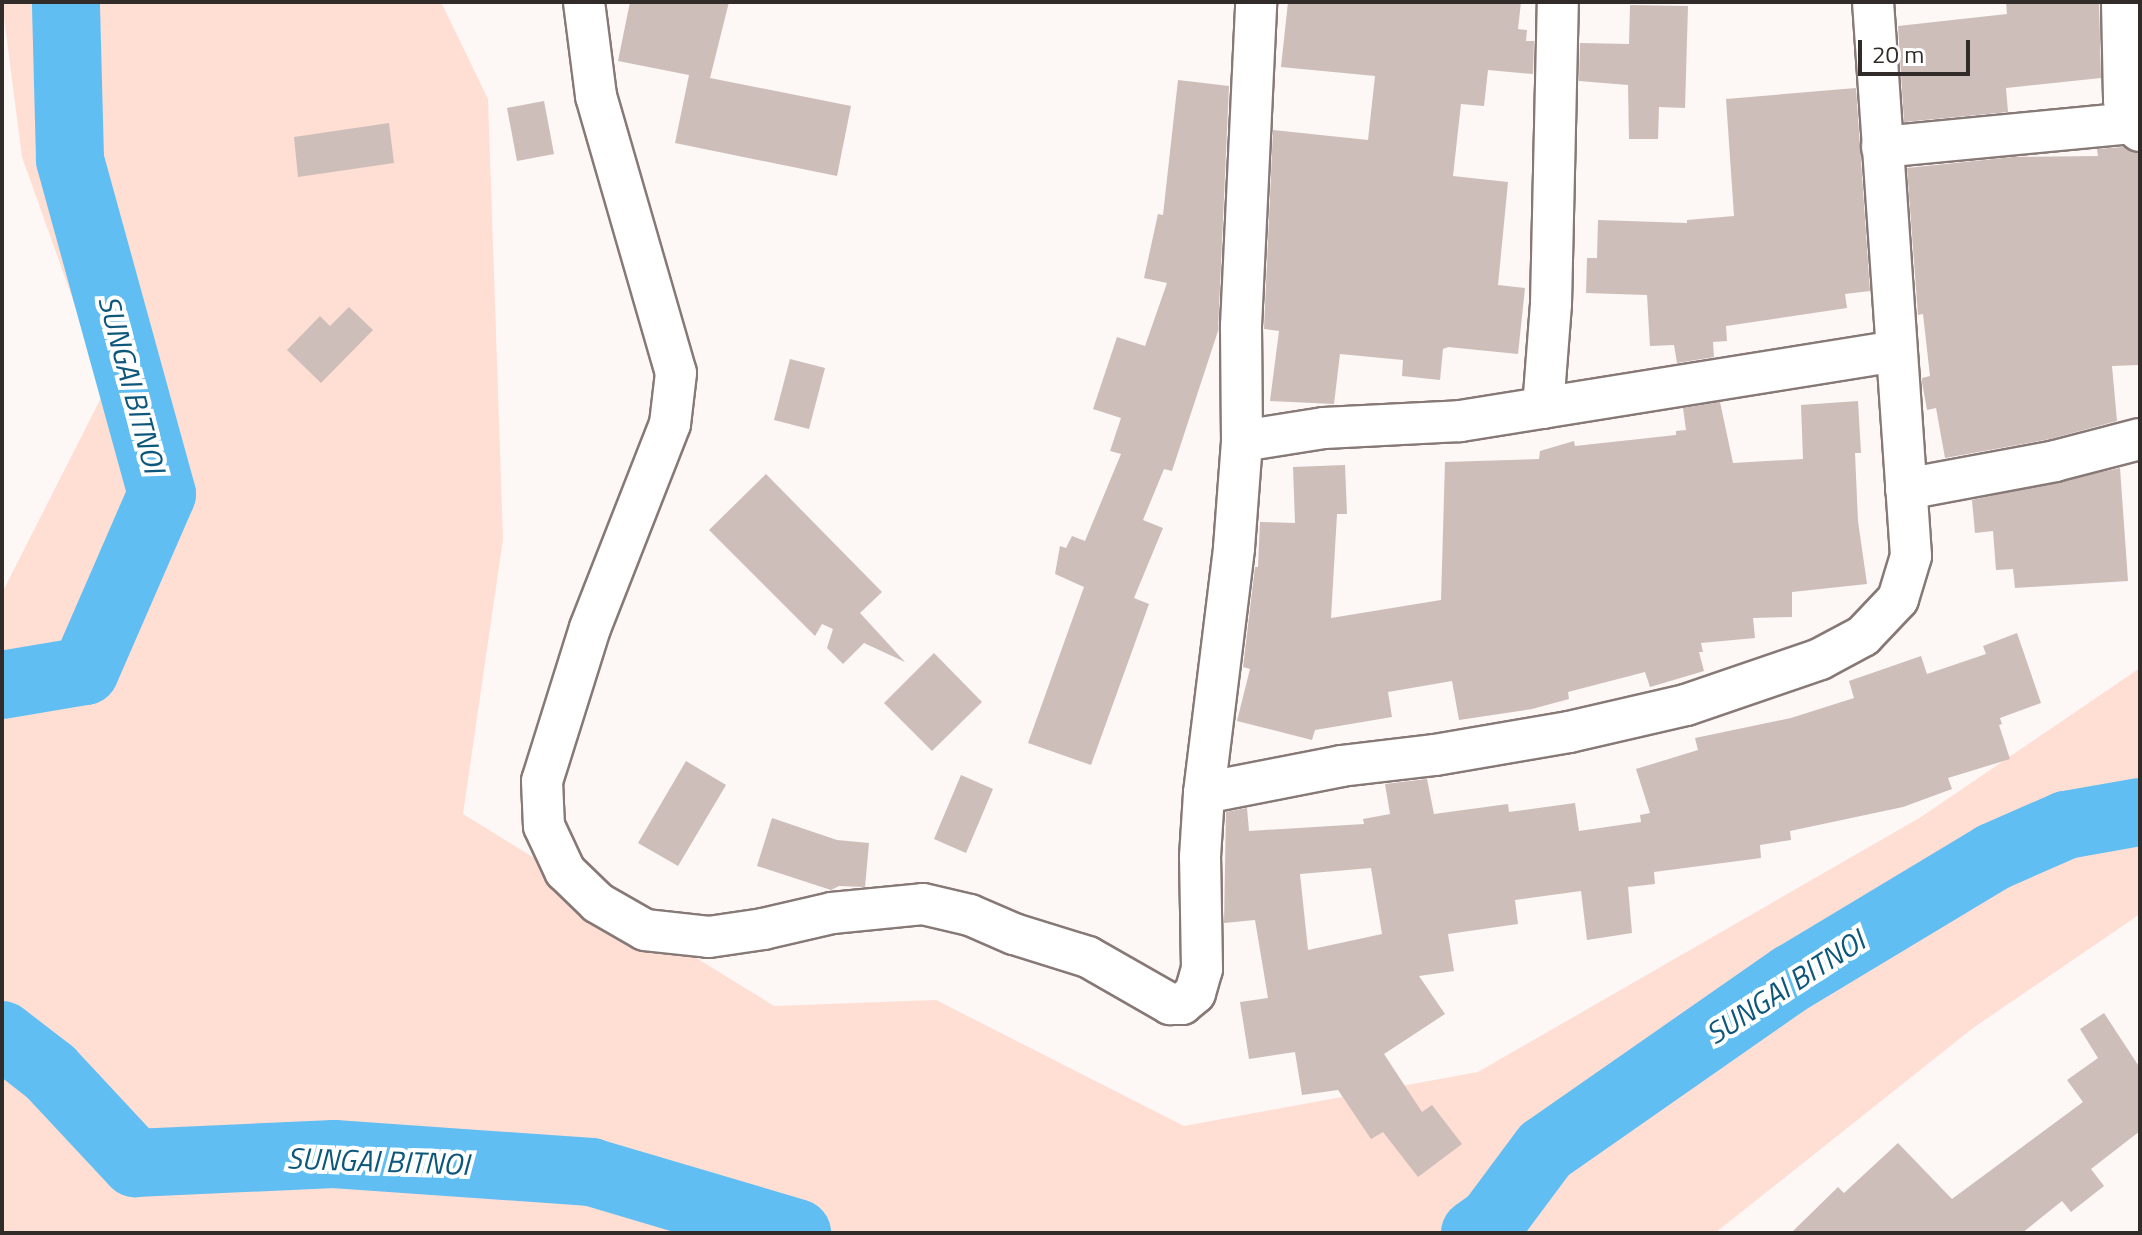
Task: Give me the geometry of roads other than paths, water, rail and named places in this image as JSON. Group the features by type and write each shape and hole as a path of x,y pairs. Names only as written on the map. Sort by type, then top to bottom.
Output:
{"street":[{"path":"584,2 596,96 676,373 670,424 590,628 542,781 544,826 565,871 598,903 645,930 709,937 763,929 832,913 923,904 970,915 1014,934 1088,957 1170,1004 1182,1004 1195,993 1202,969 1200,857 1204,793 1234,548 1242,441 1241,311 1256,2"},
{"path":"1543,408 1551,304 1558,2"},
{"path":"1204,793 1341,766 1435,755 1569,732 1686,705 1820,659 1863,636 1898,599 1911,556 1873,2"},
{"path":"1882,147 2135,127 2124,100 2122,2"},
{"path":"1242,441 1324,428 1460,421 1895,351"},
{"path":"1906,489 2055,461 2140,439"}],"waterway":[{"name":"SUNGAI BITNOI","path":"2,685 85,671 162,494 70,159 66,2"},
{"name":"SUNGAI BITNOI","path":"1475,1233 1492,1221 1545,1150 1792,978 1993,857 2066,825 2140,812"},
{"name":"SUNGAI BITNOI","path":"2,1035 50,1072 135,1163 334,1154 591,1172 797,1233"}]}
